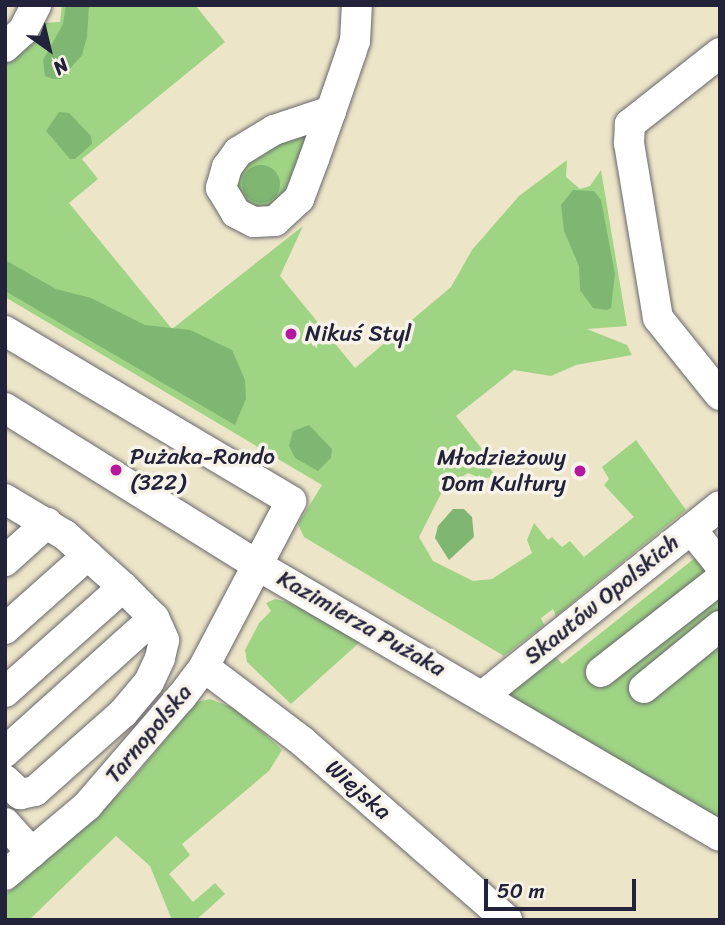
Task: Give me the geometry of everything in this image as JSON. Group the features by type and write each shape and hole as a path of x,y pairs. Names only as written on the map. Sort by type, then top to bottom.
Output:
{"street":[{"path":"5,47 23,31 36,5"},
{"path":"331,111 355,41 357,5"},
{"path":"720,54 630,124 629,143 658,318 720,395"},
{"name":"Tarnopolska","path":"5,331 291,501 204,667 87,806 5,875"},
{"name":"Kazimierza Pużaka","path":"5,408 257,565 484,695 720,836"},
{"path":"5,499 47,523 88,555 154,618 164,640 160,658 149,682 123,713 36,791 20,794 5,780"},
{"name":"Skautów Opolskich","path":"484,695 720,506"},
{"path":"5,561 47,523"},
{"path":"691,529 720,565"},
{"path":"5,629 88,555"},
{"path":"601,672 720,579"},
{"path":"5,692 123,587"},
{"path":"5,752 154,618"},
{"path":"643,688 720,626"},
{"name":"Wiejska","path":"204,667 303,742 507,920"},
{"path":"5,823 32,853"}],"green space":[{"path":"62,5 195,5 225,42 82,159 98,179 69,203 172,329 303,226 280,276 355,368 451,287 472,250 519,196 567,160 566,177 580,189 590,186 601,170 627,326 587,329 627,345 632,355 576,365 551,376 514,370 456,416 485,453 481,457 496,476 482,479 468,473 444,488 419,537 433,561 473,581 492,579 532,553 527,540 534,523 548,540 552,537 562,547 570,541 584,557 634,517 604,485 609,479 602,467 636,440 686,510 556,616 553,609 541,618 544,625 504,656 304,537 298,524 322,485 5,297 5,47 27,24 60,22"},
{"path":"66,5 89,5 87,37 82,55 61,79 53,79 45,76 43,60 63,24"},
{"path":"331,111 306,182 266,223 222,179"},
{"path":"59,112 69,113 91,136 92,144 75,159 70,159 46,131"},
{"path":"261,165 275,170 280,184 275,198 261,203 247,198 242,184 247,170"},
{"path":"573,190 594,191 601,200 615,274 611,308 607,310 593,308 580,290 579,266 564,231 561,205"},
{"path":"5,260 56,289 91,298 145,325 190,330 232,350 245,380 246,399 235,425 5,291"},
{"path":"309,425 332,449 331,458 318,471 295,458 289,446 293,431"},
{"path":"453,509 464,509 472,517 474,537 449,560 435,538 438,526"},
{"path":"720,538 720,836 484,695 546,645 562,664"},
{"path":"275,599 291,603 360,642 291,704 247,662 245,650 259,623 271,611 266,603"},
{"path":"210,699 239,710 282,750 269,771 182,844 190,855 169,874 193,902 215,883 225,894 196,920 172,920 150,866 116,836 29,920 5,920 5,895 124,789 197,702"}],"place":[{"name":"Nikuś Styl","path":"291,334"},
{"name":"Pużaka-Rondo (322)","path":"116,470"},
{"name":"Młodzieżowy Dom Kultury","path":"580,471"}]}
